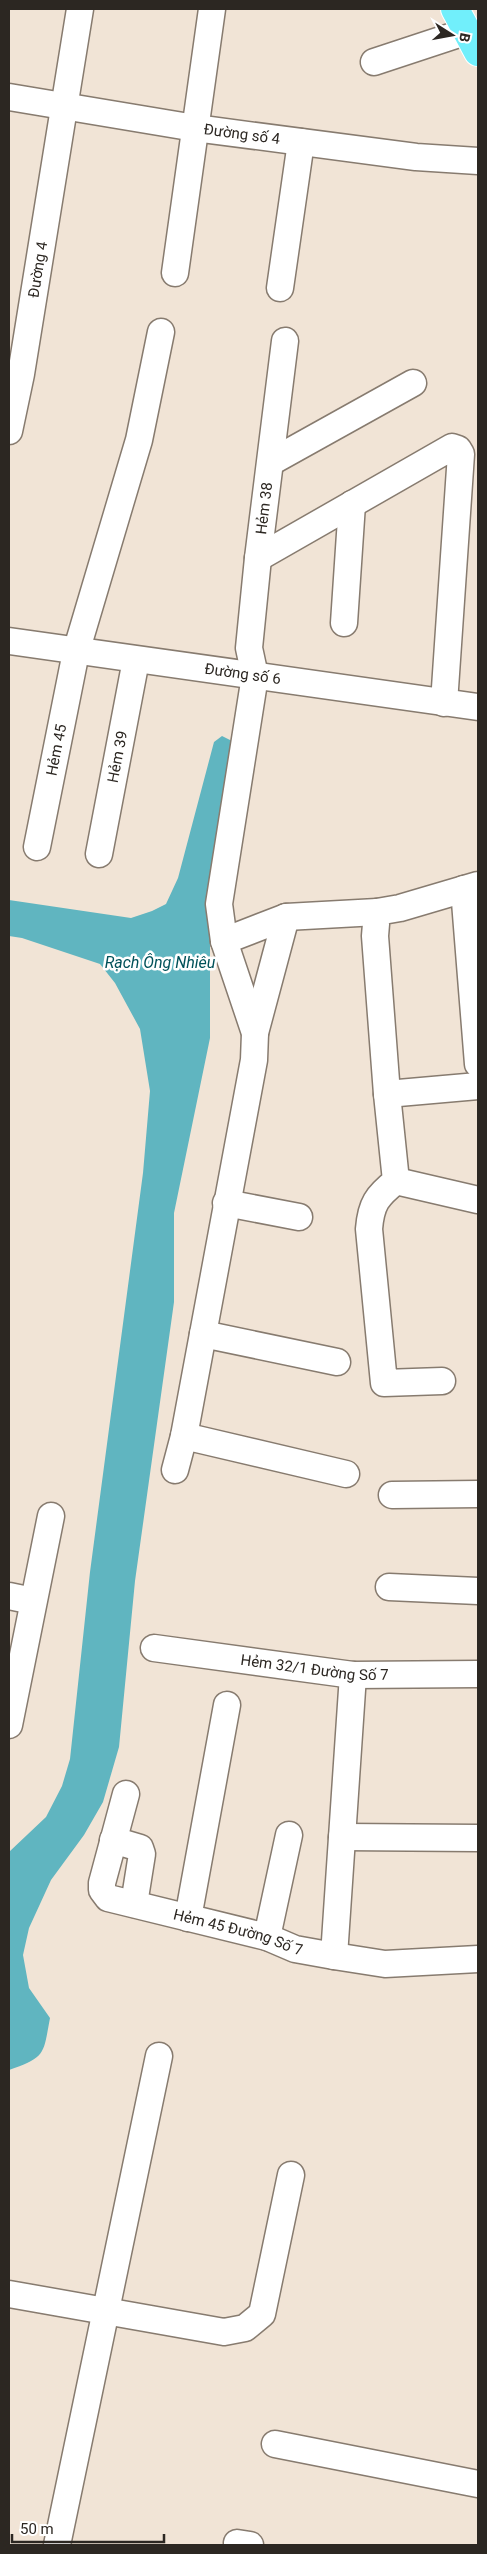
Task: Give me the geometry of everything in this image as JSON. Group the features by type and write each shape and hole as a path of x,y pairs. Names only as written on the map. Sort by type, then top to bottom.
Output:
{"street":[{"name":"Đường 4","path":"9,432 23,365 80,9"},
{"path":"175,274 212,9"},
{"path":"374,62 467,31"},
{"name":"Đường số 4","path":"9,97 64,108 195,128 416,157 478,161"},
{"path":"288,288 307,143"},
{"name":"Hẻm 45","path":"37,848 76,652 140,440 161,332"},
{"name":"Hẻm 38","path":"255,676 249,648 258,558 285,341"},
{"path":"271,462 413,383"},
{"path":"258,558 452,447 458,448 461,454 444,703"},
{"path":"344,623 352,504"},
{"name":"Đường số 6","path":"9,642 478,708"},
{"name":"Hẻm 39","path":"99,854 136,660"},
{"path":"255,676 219,904 224,941 255,1033"},
{"path":"224,941 286,917 377,912 400,908 471,887 478,1064"},
{"path":"377,912 375,936 386,1094 396,1181"},
{"path":"175,1470 184,1436 254,1060 255,1033 286,917"},
{"path":"386,1094 478,1086"},
{"path":"396,1181 478,1200"},
{"path":"396,1181 379,1195 370,1212 369,1229 384,1383 442,1381"},
{"path":"226,1203 299,1217"},
{"path":"203,1334 337,1362"},
{"path":"184,1436 346,1474"},
{"path":"392,1495 478,1494"},
{"path":"9,1724 21,1599 51,1516"},
{"path":"389,1587 478,1591"},
{"name":"Hẻm 32/1 Đường Số 7","path":"154,1648 353,1675 478,1674"},
{"path":"334,1956 353,1675"},
{"path":"188,1918 227,1705"},
{"name":"Hẻm 45 Đường Số 7","path":"126,1794 102,1890 108,1898 267,1937 296,1949 334,1956 385,1964 478,1959"},
{"path":"267,1937 289,1835"},
{"path":"342,1837 478,1838"},
{"path":"113,1840 140,1848 142,1854 134,1904"},
{"path":"57,2545 159,2056"},
{"path":"9,2294 224,2332 245,2328 262,2314 291,2175"},
{"path":"275,2444 478,2484"}],"water":[{"name":"Rạch Ông Nhiêu","path":"222,736 238,744 210,927 210,1038 174,1213 174,1302 135,1581 119,1747 103,1802 84,1835 51,1880 29,1928 23,1955 29,1988 50,2018 46,2040 41,2053 30,2062 9,2070 9,1852 46,1817 62,1786 70,1759 90,1572 143,1173 150,1091 140,1029 115,983 100,964 22,938 9,936 9,900 131,918 166,904 178,878 214,742"}]}
